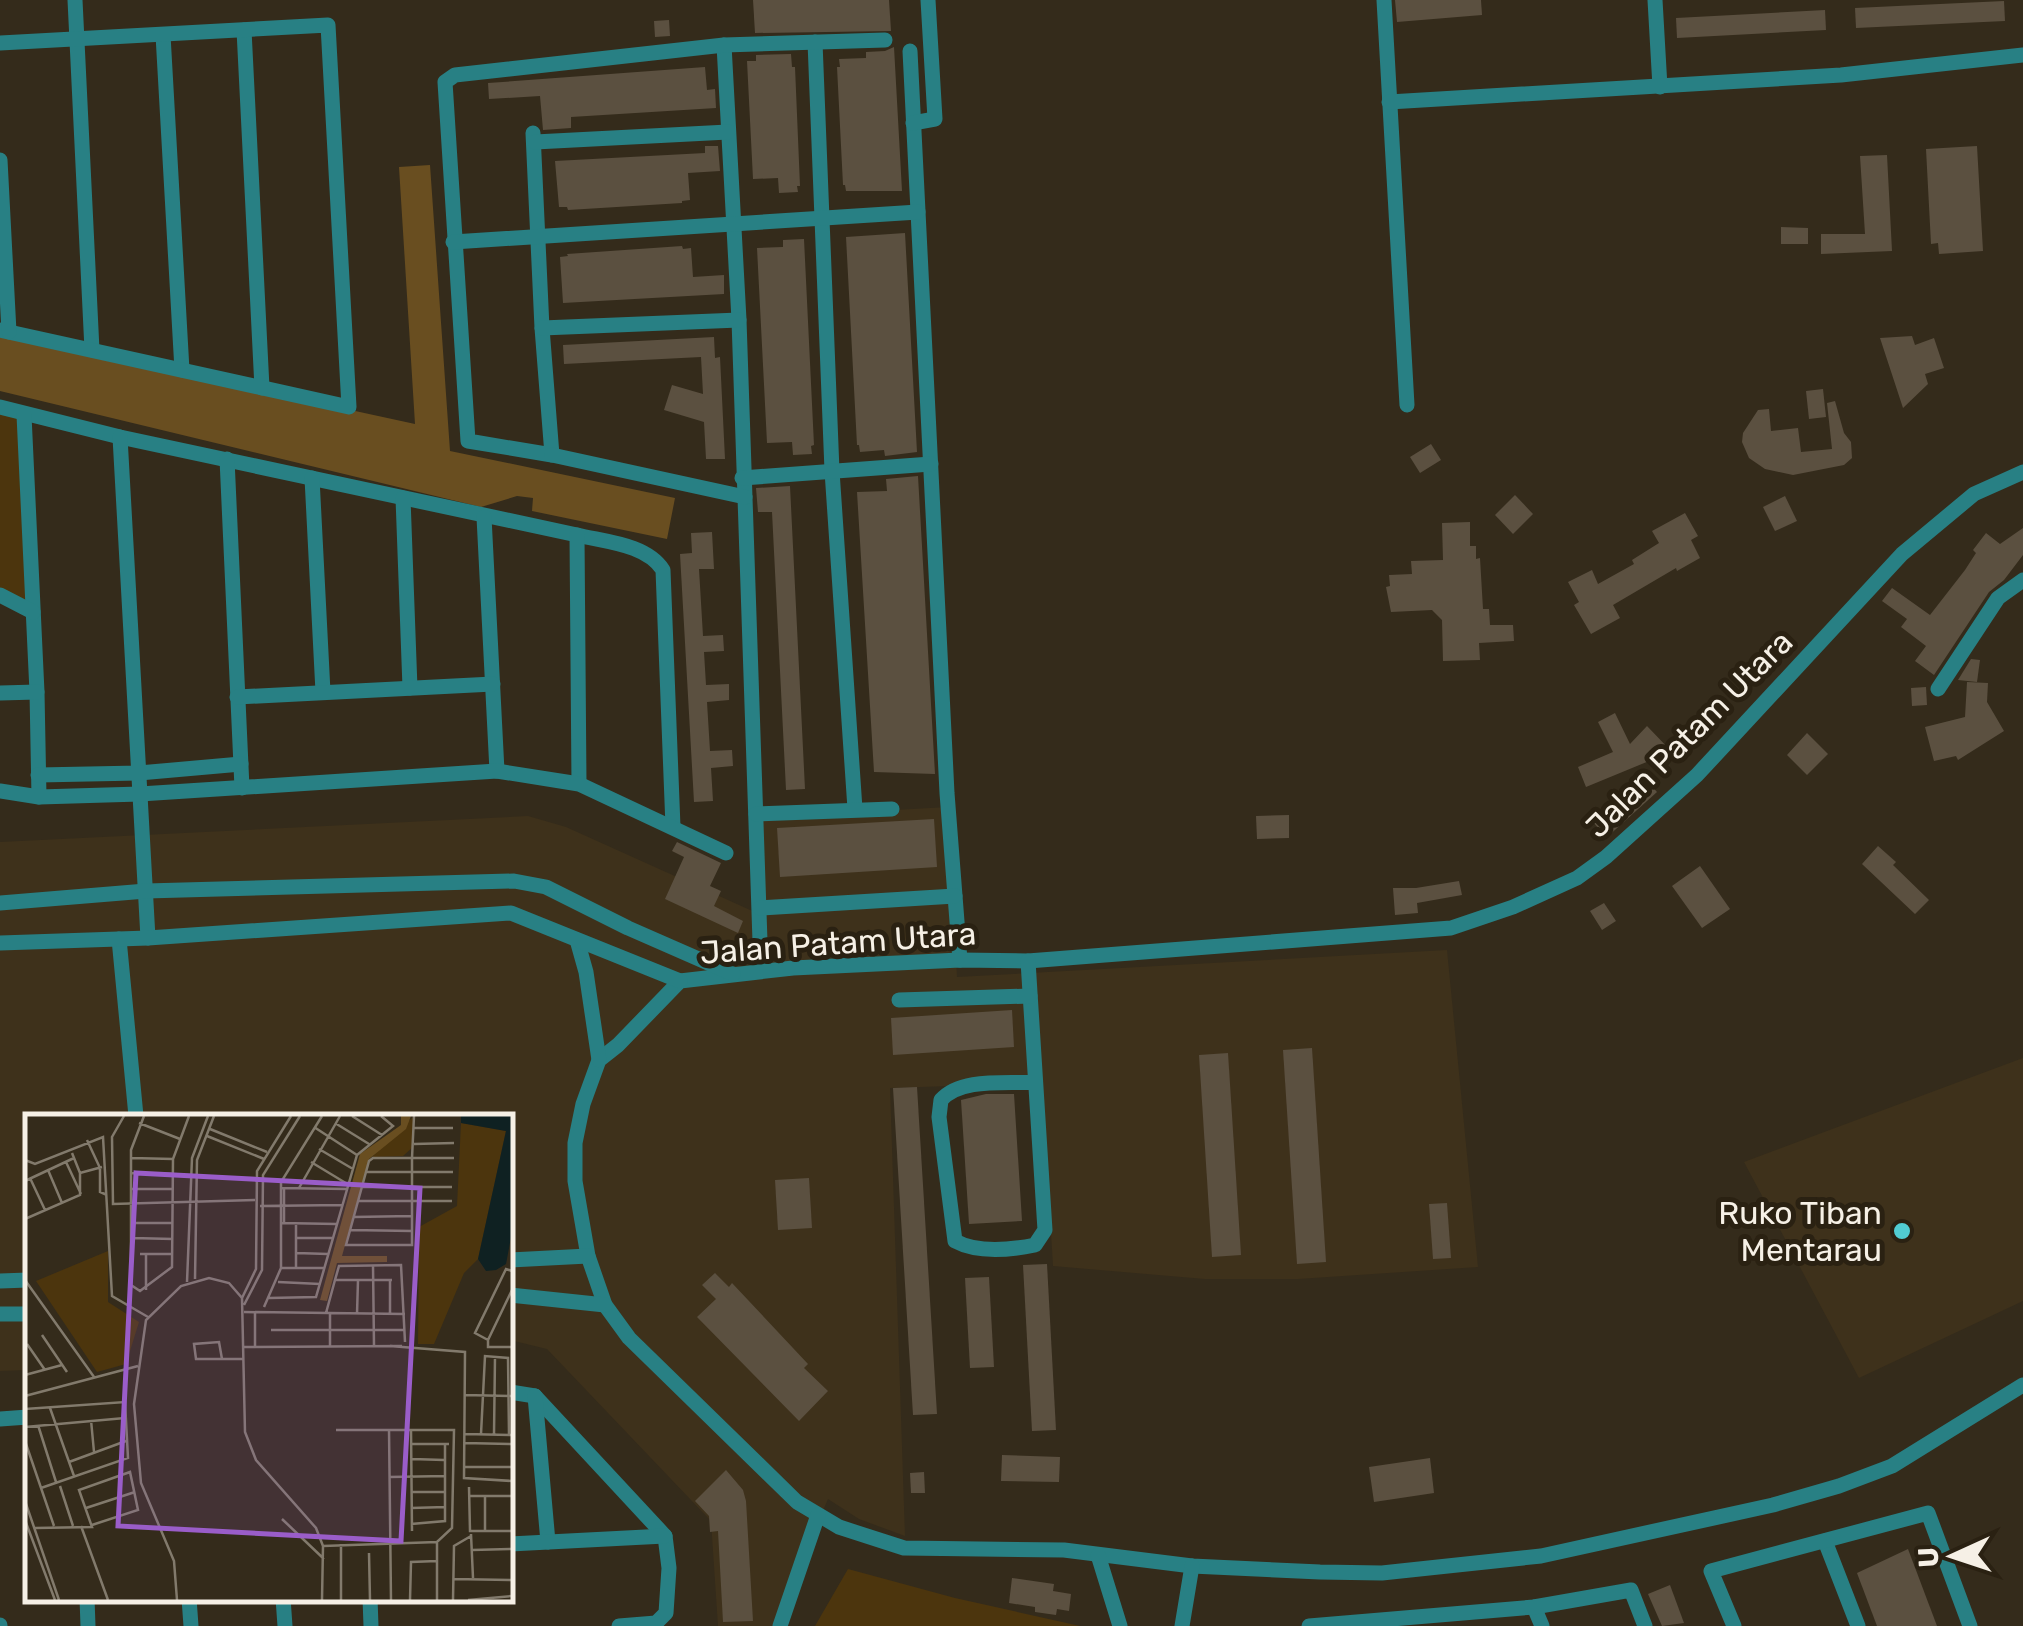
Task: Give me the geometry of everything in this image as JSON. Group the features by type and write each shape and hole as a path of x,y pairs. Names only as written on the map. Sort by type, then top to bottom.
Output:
{"street":[{"path":"75,0 92,350"},
{"path":"913,123 935,119 928,0"},
{"path":"1384,0 1408,405"},
{"path":"1655,0 1660,87"},
{"path":"0,44 328,26 348,407 5,331 0,160"},
{"path":"244,30 262,388"},
{"path":"163,35 182,370"},
{"path":"745,497 468,441 444,90 450,78 724,45 886,40"},
{"path":"815,42 832,471 855,810"},
{"path":"724,45 739,320 761,971"},
{"path":"910,51 947,792 960,960"},
{"path":"1389,102 1841,75 2023,55"},
{"path":"552,455 534,138 728,132"},
{"path":"454,242 918,212"},
{"path":"542,328 739,320"},
{"path":"0,408 576,535 634,549 656,560 663,570 673,828"},
{"path":"24,414 38,797"},
{"path":"120,437 148,938"},
{"path":"226,459 242,788"},
{"path":"742,478 930,464"},
{"name":"Jalan Patam Utara","path":"2023,472 1974,494 1902,554 1697,775 1606,857 1577,878 1513,908 1450,928 1028,962 960,960 761,971 680,981 599,1060 583,1104 575,1143 575,1181 588,1256 604,1306 628,1338 798,1502 855,1534 904,1548 1064,1550 1192,1566 1382,1573 1542,1556 1773,1505 1839,1486 1892,1466 2023,1385"},
{"path":"312,478 323,692"},
{"path":"403,498 410,688"},
{"path":"484,517 497,771"},
{"path":"576,535 579,784"},
{"path":"1938,688 1998,598 2023,580"},
{"path":"0,595 34,612"},
{"path":"236,698 493,684"},
{"path":"0,693 37,692"},
{"path":"38,775 241,764"},
{"path":"0,791 38,797 140,794 497,771 579,784 726,853"},
{"path":"756,814 892,809"},
{"path":"0,904 146,890 514,880 546,887 736,976"},
{"path":"760,908 955,896"},
{"path":"0,943 148,938 511,914 680,981"},
{"path":"119,939 136,1114"},
{"path":"577,940 586,972 599,1060"},
{"path":"1028,962 1045,1230 1035,1245 1027,1247 981,1249 960,1244 954,1241 939,1116 941,1100 955,1089 970,1086 1035,1082"},
{"path":"899,1000 1030,996"},
{"path":"512,1260 588,1256"},
{"path":"0,1281 25,1280"},
{"path":"512,1295 604,1306"},
{"path":"512,1392 535,1396 666,1536 666,1613 656,1623 619,1626"},
{"path":"535,1396 548,1542"},
{"path":"0,1419 25,1418"},
{"path":"1734,1626 1712,1571 1928,1513 1970,1626"},
{"path":"780,1626 818,1515"},
{"path":"512,1544 666,1536"},
{"path":"1825,1541 1858,1626"},
{"path":"1098,1555 1120,1626"},
{"path":"1182,1626 1192,1566"},
{"path":"1310,1626 1404,1622 1534,1607 1631,1590 1646,1626"},
{"path":"87,1601 88,1626"},
{"path":"189,1601 191,1626"},
{"path":"284,1601 285,1626"},
{"path":"370,1601 371,1626"},
{"path":"1534,1607 1542,1626"}],"shaded area":[{"path":"430,165 450,451 675,498 667,539 532,511 533,498 517,496 481,507 0,391 0,334 415,424 399,167"},
{"path":"0,409 24,415 33,612 0,595"},
{"path":"948,807 957,977 1447,950 1478,1267 1298,1279 1205,1279 1053,1266 1042,1083 890,1088 905,1536 859,1519 828,1499 774,1626 718,1626 711,1521 547,1349 512,1340 512,1114 25,1114 25,1370 0,1371 0,842 528,816 566,827 759,914 753,818"},
{"name":"Ruko Tiban Mentarau","path":"2023,1058 2023,1301 1859,1378 1744,1162"},
{"path":"848,1569 955,1598 1080,1626 815,1626"}],"building":[{"path":"753,0 889,0 891,31 755,33"},
{"path":"1395,0 1481,0 1482,15 1397,22"},
{"path":"2004,1 2005,21 1856,28 1855,8"},
{"path":"1825,10 1826,30 1677,38 1676,18"},
{"path":"669,20 670,36 655,37 654,21"},
{"path":"894,47 902,191 846,191 839,59 866,58 866,52"},
{"path":"791,54 795,67 800,186 798,192 779,193 778,178 753,179 747,61 756,61 756,55"},
{"path":"705,67 707,90 715,89 716,108 571,117 571,128 543,130 540,96 489,99 488,83"},
{"path":"705,146 718,146 720,171 688,173 690,200 568,210 559,207 555,161 705,153"},
{"path":"1977,146 1983,251 1939,254 1938,243 1931,244 1926,149"},
{"path":"1887,155 1892,251 1821,254 1821,234 1865,234 1860,156"},
{"path":"1781,227 1808,228 1808,244 1781,244"},
{"path":"905,233 917,452 885,456 884,450 860,452 857,445 846,237"},
{"path":"804,239 814,445 812,454 793,455 792,442 767,443 757,248 783,247 783,240"},
{"path":"691,248 693,277 724,275 724,294 563,303 560,257"},
{"path":"1912,336 1915,345 1934,338 1944,368 1925,374 1928,384 1903,408 1880,338"},
{"path":"714,337 715,358 720,357 725,459 706,459 704,422 664,410 672,385 703,394 701,357 564,364 563,345"},
{"path":"1823,389 1826,417 1809,419 1806,391"},
{"path":"1835,401 1844,433 1851,442 1852,458 1844,465 1793,475 1765,469 1749,458 1742,442 1743,433 1758,410 1769,409 1771,431 1798,428 1801,452 1832,449 1827,403"},
{"path":"1431,444 1441,460 1420,473 1410,457"},
{"path":"918,476 935,774 874,772 857,492 887,491 886,479"},
{"path":"790,486 805,789 786,790 772,512 758,512 756,488"},
{"path":"1515,495 1533,514 1513,534 1495,515"},
{"path":"1785,496 1797,521 1775,531 1763,507"},
{"path":"1685,513 1698,536 1691,540 1700,558 1613,605 1620,618 1591,634 1574,605 1579,602 1568,582 1592,570 1598,584 1634,564 1632,560 1659,543 1652,531"},
{"path":"1470,522 1470,546 1476,546 1476,559 1480,558 1483,609 1489,609 1490,625 1513,625 1514,641 1479,643 1480,660 1443,661 1442,620 1432,610 1391,612 1386,587 1390,586 1389,575 1412,574 1411,561 1443,560 1442,523"},
{"path":"2023,528 2023,555 1989,592 1934,675 1915,661 1926,646 1901,627 1907,619 1882,601 1892,588 1930,615 1965,570 1986,533 2000,544"},
{"path":"712,532 714,569 699,569 703,636 723,635 724,651 704,652 706,685 729,684 729,700 707,702 710,751 732,750 733,766 711,768 713,801 694,802 680,554 692,553 691,533"},
{"path":"1971,659 1980,660 1977,682 1958,680"},
{"path":"1967,682 1988,683 1987,702 2004,731 1958,760 1956,756 1934,761 1925,727 1965,717"},
{"path":"1926,687 1927,705 1912,706 1911,688"},
{"path":"1615,713 1630,744 1647,726 1671,751 1697,721 1708,731 1700,740 1586,787 1578,767 1613,752 1598,722"},
{"path":"1807,733 1828,754 1807,775 1787,755"},
{"path":"1646,780 1657,792 1606,838 1594,823"},
{"path":"1289,815 1289,838 1257,839 1256,816"},
{"path":"934,819 937,867 780,877 777,828"},
{"path":"677,842 721,863 710,886 721,891 714,906 743,921 738,933 665,899 684,857 672,851"},
{"path":"1878,846 1929,900 1915,914 1862,864"},
{"path":"1700,866 1730,909 1702,928 1672,886"},
{"path":"1459,881 1462,895 1417,903 1418,913 1395,915 1393,888"},
{"path":"1604,903 1616,921 1602,930 1590,911"},
{"path":"1012,1010 1014,1047 893,1055 891,1018"},
{"path":"1312,1048 1326,1262 1297,1264 1283,1050"},
{"path":"1228,1053 1241,1255 1212,1257 1199,1055"},
{"path":"917,1087 937,1414 913,1415 893,1088"},
{"path":"986,1094 1014,1094 1022,1221 969,1224 961,1100"},
{"path":"809,1178 812,1228 778,1230 775,1180"},
{"path":"1447,1203 1451,1258 1433,1259 1429,1204"},
{"path":"1047,1264 1056,1430 1032,1431 1023,1265"},
{"path":"715,1273 729,1287 732,1283 828,1391 799,1421 697,1317 716,1299 702,1285"},
{"path":"989,1277 994,1367 970,1368 965,1278"},
{"path":"1002,1455 1060,1457 1059,1482 1001,1481"},
{"path":"1430,1458 1434,1493 1374,1502 1369,1467"},
{"path":"726,1470 743,1490 746,1501 753,1621 723,1622 718,1531 710,1532 709,1516 695,1501"},
{"path":"924,1472 925,1493 911,1493 910,1473"},
{"path":"1908,1549 1937,1626 1877,1626 1857,1573"},
{"path":"1012,1578 1054,1584 1053,1591 1071,1594 1069,1611 1057,1609 1056,1615 1009,1603"},
{"path":"1670,1585 1684,1623 1662,1626 1648,1594"}],"place":[{"name":"Ruko Tiban Mentarau","path":"1902,1231"}]}
